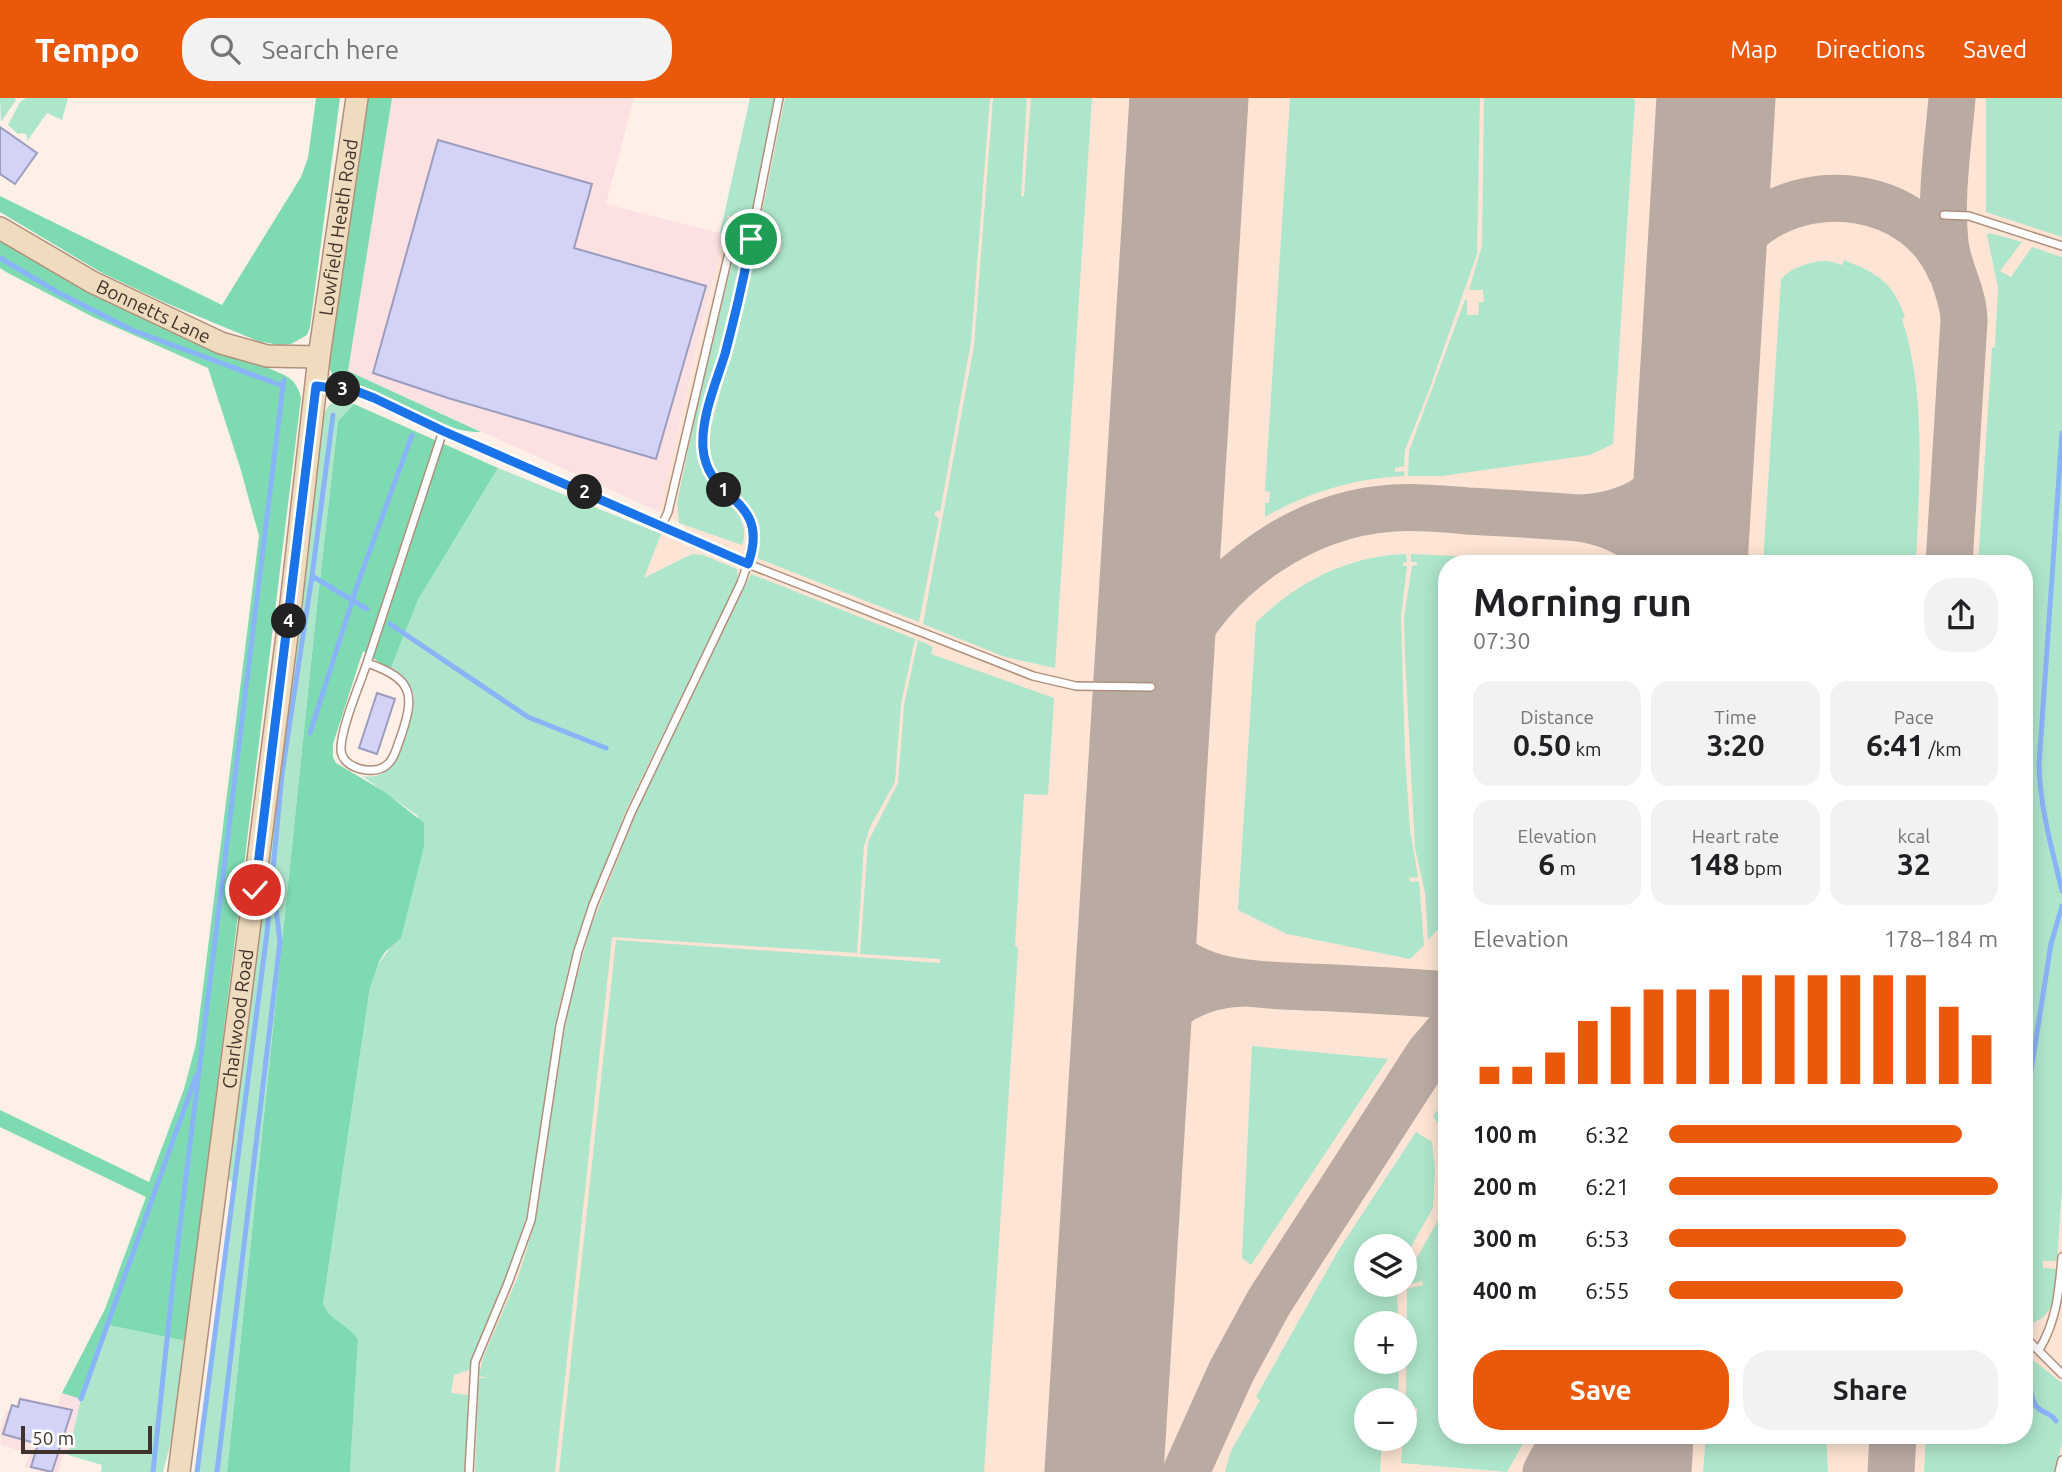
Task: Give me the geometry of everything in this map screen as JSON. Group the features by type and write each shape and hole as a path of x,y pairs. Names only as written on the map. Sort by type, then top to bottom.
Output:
{"street":[{"name":"Lowfield Heath Road","path":"319,358 357,98"},
{"name":"Bonnetts Lane","path":"0,228 92,282 221,343 267,356 319,358"},
{"name":"Charlwood Road","path":"179,1472 253,903 319,358"}],"lane":[{"path":"469,1472 475,1362 531,1220 560,1026 578,951 593,905 631,813 748,564 754,542 753,524 749,515 710,472 705,460 703,441 706,418 742,284 779,98"},
{"path":"1944,215 1969,216 2062,246"},
{"path":"662,526 668,512 735,227"},
{"path":"316,386 364,394 748,564 1047,681 1087,687 1151,687"},
{"path":"367,663 387,671 403,683 410,702 409,712 391,760 383,768 371,770 351,765 344,760 341,750 367,663 443,431"},
{"path":"2039,1349 2054,1318 2062,1257"},
{"path":"2033,1344 2062,1374"},
{"path":"2059,1472 2062,1460"}],"shaded area":[{"path":"392,98 634,98 606,204 724,234 659,512 348,371"},
{"path":"753,98 2062,98 2062,1472 387,1472 414,1143 661,534 681,542 684,524 659,512 712,290"},
{"path":"62,1393 81,1399 68,1455 64,1454 58,1472 42,1472 25,1467 29,1454 1,1445 0,1430 6,1411 17,1407 21,1397 57,1406"}],"green space":[{"path":"0,98 16,100 1,122"},
{"path":"26,98 68,98 62,120 47,113 27,141 27,135 18,134 8,125 20,102"},
{"path":"316,98 340,98 310,327 307,335 291,344 258,341 166,303 102,273 0,212 0,196 222,305 301,177 308,158"},
{"path":"368,98 392,98 348,371 481,432 444,425 385,397 350,386 333,375 328,363 358,141"},
{"path":"750,98 775,98 750,222 697,448 700,463 707,476 741,520 744,532 742,545 679,523 677,503 702,383 743,220 728,216 724,234 720,233"},
{"path":"785,98 990,98 971,342 940,512 938,510 934,514 939,519 919,622 757,558 760,535 755,517 714,468 709,450 711,427 746,292","holes":["765,239 782,241 780,253 763,251"]},
{"path":"993,98 1027,98 1021,197 1024,196 1031,98 1092,98 1055,668 1005,657 923,624 974,346"},
{"path":"1290,98 1480,98 1477,254 1405,450 1404,466 1395,468 1395,472 1404,471 1405,476 1332,488 1298,500 1265,517 1265,503 1269,503 1270,492 1265,491"},
{"path":"1484,98 1633,98 1635,101 1613,444 1590,455 1442,476 1408,476 1409,451 1465,300 1467,315 1478,315 1479,302 1484,302 1483,290 1469,290 1482,246"},
{"path":"1986,98 2062,98 2062,237 1986,212"},
{"path":"1990,233 2022,242 2000,271 2011,277 2032,247 2062,257 2062,1188 2057,1261 2043,1261 2043,1268 2057,1269 2056,1287 2048,1311 2033,1322 2033,555 1979,555 1998,288 1987,235"},
{"path":"0,241 150,320 211,348 286,376 292,380 301,398 186,1341 108,1325 81,1399 62,1393 105,1309 146,1197 0,1127 0,1110 149,1182 184,1089 196,1044 259,536 208,368 93,317 6,272 0,268"},
{"path":"1844,260 1882,280 1895,295 1905,317 1902,319 1915,378 1920,440 1916,555 1764,555 1781,280 1794,269 1813,262 1824,261 1842,265"},
{"path":"337,401 354,404 338,421 227,1472 197,1472 234,1185 227,1177 319,421 329,405"},
{"path":"354,404 498,468 418,600 390,670 363,651 333,744 336,763 385,792 424,823 424,846 401,938 385,952 370,987 323,1304 330,1315 358,1340 350,1472 227,1472 338,421"},
{"path":"498,468 661,534 644,578 692,554 703,555 737,569 738,580 626,810 589,905 568,970 557,1016 528,1211 508,1275 469,1370 454,1375 451,1393 468,1395 465,1472 350,1472 358,1340 327,1315 323,1304 370,987 374,970 390,948 418,816 362,776 383,773 401,748 413,711 413,693 404,679 390,670 418,600"},
{"path":"1406,554 1407,562 1403,563 1403,566 1407,566 1401,617 1405,756 1410,829 1418,877 1409,878 1410,882 1419,881 1424,945 1410,959 1287,934 1238,910 1256,622 1306,583 1325,574 1364,560"},
{"path":"1411,554 1438,555 1438,929 1428,940 1425,893 1415,848 1405,656 1404,617 1412,566 1417,565 1417,562 1411,562"},
{"path":"751,574 915,639 901,704 895,782 870,827 864,846 857,953 612,937 555,1472 475,1472 479,1378 488,1378 479,1376 483,1358 519,1274 536,1219 563,1037 590,929 638,809"},
{"path":"918,640 933,647 931,654 1054,698 1048,795 1024,794 1015,945 1018,948 1017,967 984,1472 559,1472 616,940 940,963 940,959 860,954 868,842 898,783 904,705"},
{"path":"1252,1046 1388,1059 1251,1265 1242,1258"},
{"path":"1438,1110 1438,1124 1433,1116"},
{"path":"1416,1132 1432,1142 1435,1169 1433,1208 1417,1236 1354,1234 1354,1297 1397,1297 1398,1311 1354,1311 1354,1374 1399,1374 1398,1388 1354,1388 1354,1451 1381,1451 1380,1472 1225,1472 1231,1451 1260,1400 1256,1397 1338,1251"},
{"path":"1438,1221 1438,1444 1523,1444 1507,1472 1401,1463 1402,1451 1417,1451 1417,1388 1406,1388 1406,1374 1417,1374 1417,1311 1407,1311 1407,1297 1417,1297 1417,1286 1423,1285 1422,1281 1417,1282 1417,1257"},
{"path":"108,1325 186,1341 173,1434 163,1472 101,1472 102,1465 68,1455 81,1399"},
{"path":"2033,1360 2062,1383 2062,1442 2055,1472 1924,1472 1926,1444 2033,1444"},
{"path":"1705,1444 1826,1444 1828,1472 1703,1472"}],"building":[{"path":"0,127 37,153 15,184 0,174"},
{"path":"438,140 592,184 574,248 706,286 656,459 448,398 373,373"},
{"path":"377,693 395,699 377,754 359,748"},
{"path":"20,1399 72,1410 52,1472 31,1467 38,1444 3,1434 12,1405 18,1407"}],"waterway":[{"path":"0,258 59,293 132,330 283,386 284,380"},
{"path":"153,1472 173,1283 283,386"},
{"path":"312,576 333,415"},
{"path":"2062,433 2039,765 2044,813 2062,891"},
{"path":"310,733 358,583 412,435"},
{"path":"197,1472 267,933 282,774 312,576 367,609"},
{"path":"390,624 528,717 606,748"},
{"path":"217,1472 280,942 274,890"},
{"path":"2033,1058 2051,944 2062,906"},
{"path":"81,1399 196,1076"},
{"path":"2033,1400 2036,1406 2056,1421"}],"taxiway":[{"path":"1950,555 1964,321 1945,243 1943,207 1952,98"},
{"path":"1706,298 1722,261 1748,230 1773,213 1801,203 1830,198 1859,200 1888,208 1913,223 1934,243 1950,269"},
{"path":"1580,518 1624,510 1657,491 1671,477 1682,460 1698,418"},
{"path":"1149,738 1175,657 1192,627 1213,600 1238,575 1265,554 1326,522 1359,513 1402,507 1579,518 1614,527 1634,538 1654,555"},
{"path":"1140,882 1153,921 1167,948 1189,966 1207,974 1250,984 1438,994"},
{"path":"1128,1087 1142,1044 1166,1012 1199,991 1220,985 1244,983"},
{"path":"1186,1472 1231,1372 1269,1302 1438,1044"},
{"path":"1546,1472 1561,1444"},
{"path":"1891,1472 1893,1444"}],"runway":[{"path":"1104,1472 1189,98"},
{"path":"1689,555 1716,98"},
{"path":"1632,1472 1634,1444"}],"route":[{"path":"255,890 316,386 356,391 374,398 443,431 748,564 755,536 753,524 749,515 710,472 705,460 703,434 737,307 751,239"}]}
